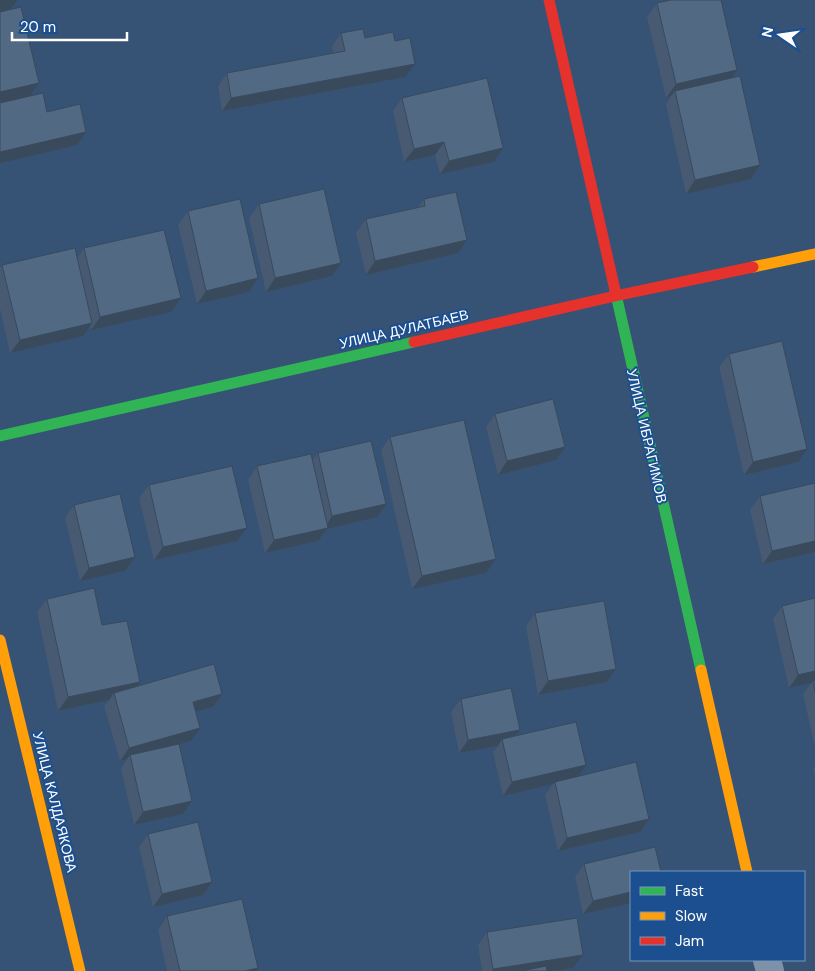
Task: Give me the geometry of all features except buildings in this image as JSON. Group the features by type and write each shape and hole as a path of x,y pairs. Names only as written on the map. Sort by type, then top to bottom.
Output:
{"street":[{"name":"УЛИЦА ИБРАГИМОВ","path":"549,0 747,871"},
{"name":"УЛИЦА ДУЛАТБАЕВ","path":"0,436 615,296 815,254"},
{"name":"УЛИЦА КАЛДАЯКОВА","path":"0,640 80,971"}],"traffic: fast":[{"path":"615,290 701,670"},
{"path":"0,436 414,342"}],"traffic: slow":[{"path":"753,267 815,254"},
{"path":"0,640 80,971"},
{"path":"701,670 747,871"}],"traffic: jam":[{"path":"549,0 615,290"},
{"path":"414,342 753,267"}]}
